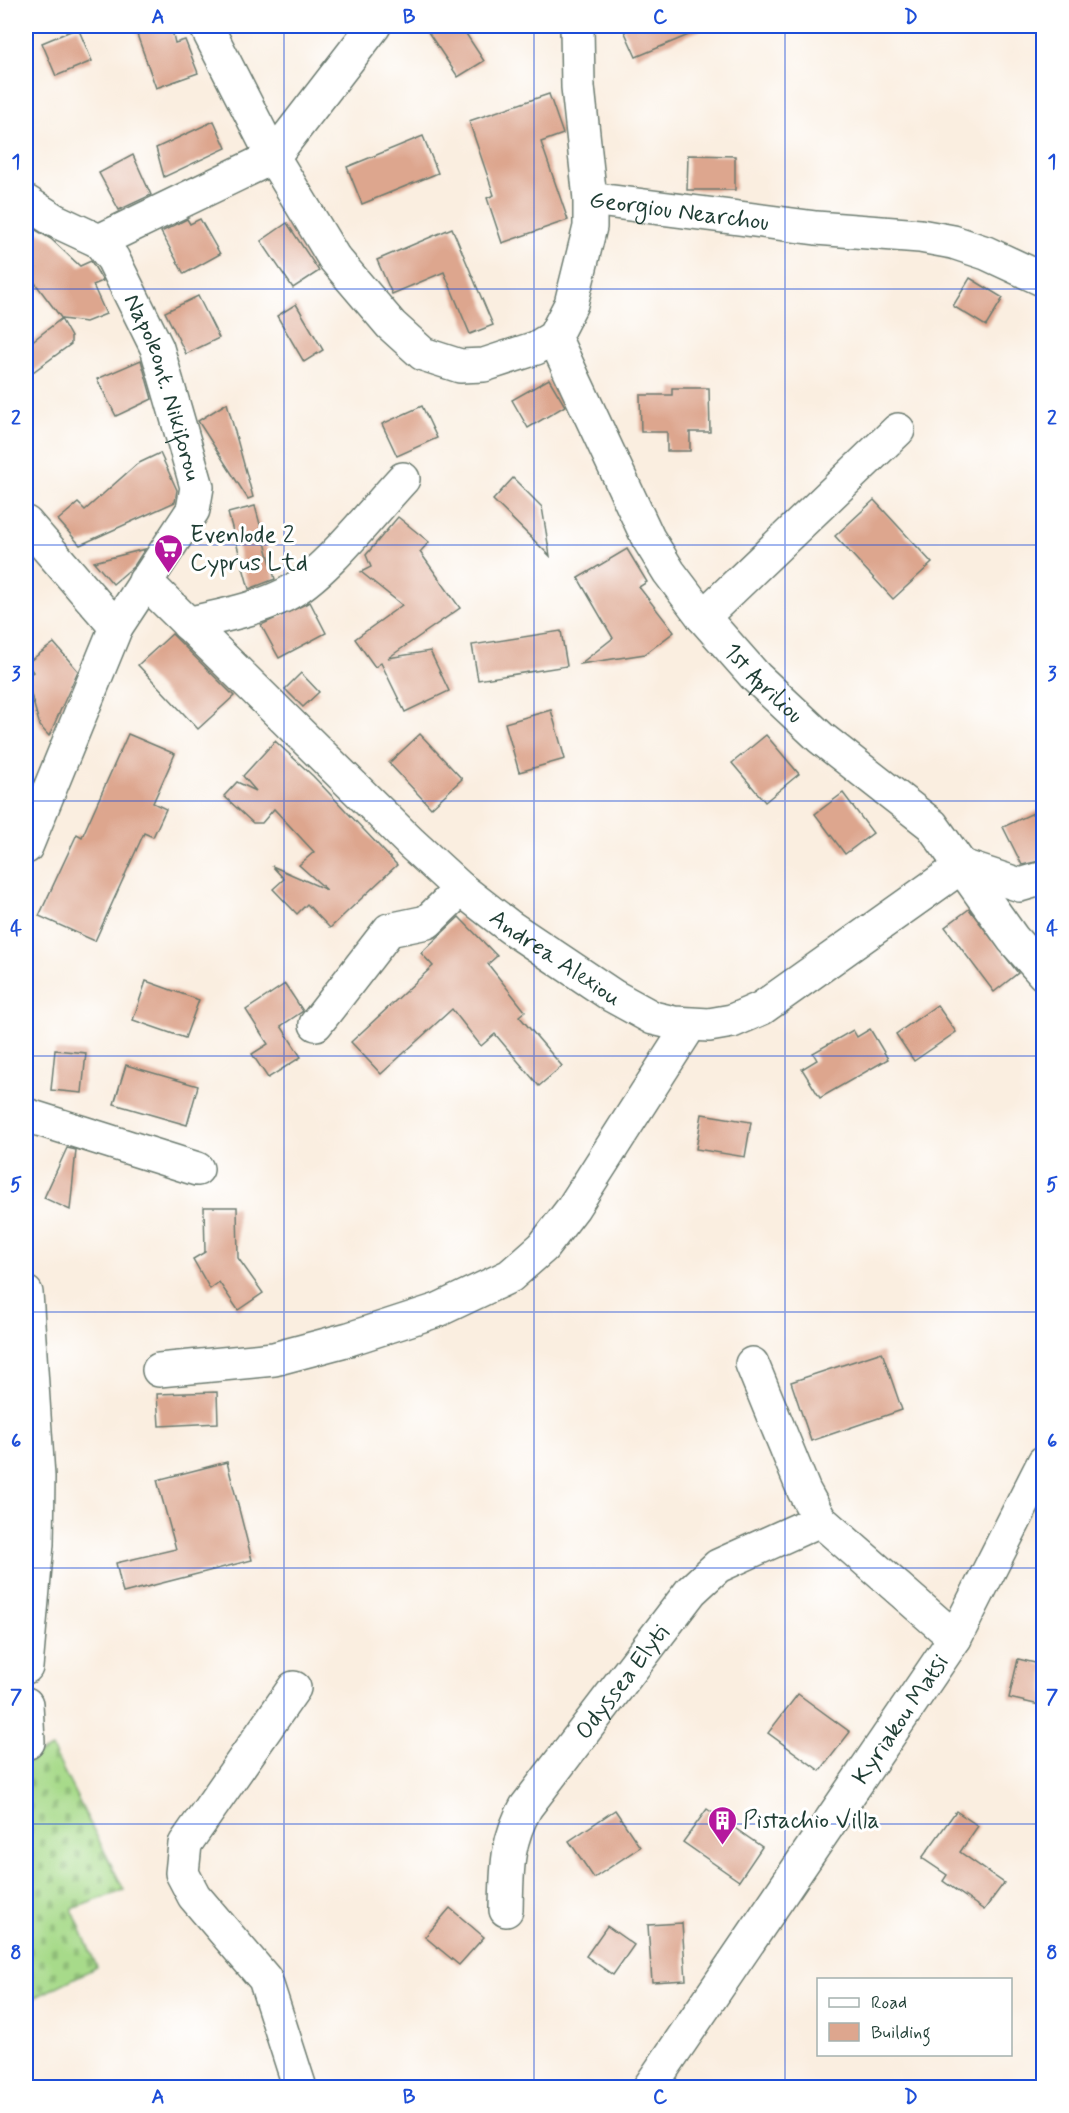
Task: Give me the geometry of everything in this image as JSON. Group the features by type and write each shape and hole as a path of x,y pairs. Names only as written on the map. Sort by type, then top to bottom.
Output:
{"street":[{"path":"206,26 273,157 334,258 391,325 423,354 460,366 484,365 536,348 554,337"},
{"path":"99,241 273,157 374,26"},
{"path":"577,26 578,87 590,200"},
{"name":"Georgiou Nearchou","path":"554,337 571,304 584,259 590,227 590,200 792,225 920,236 953,242 1044,280"},
{"name":"Napoleont. Nikiforou","path":"26,202 54,220 99,241 113,259 158,348 197,487 193,510 116,627 26,847"},
{"name":"1st Apriliou","path":"554,337 648,538 669,572 703,617 756,677 821,738 932,825 1013,939 1044,974"},
{"path":"703,617 898,430"},
{"path":"188,624 240,611 285,595 313,577 403,479"},
{"path":"26,522 116,627"},
{"name":"Andrea Alexiou","path":"145,581 461,889 510,927 613,996 653,1018 690,1025 732,1021 762,1008 962,866"},
{"path":"962,866 1020,885 1044,878"},
{"path":"316,1024 389,930 427,922 461,889"},
{"path":"159,1370 274,1359 349,1339 438,1310 510,1276 543,1247 573,1208 690,1025"},
{"path":"26,1115 197,1169"},
{"path":"26,1293 38,1477 37,1544 26,1667"},
{"path":"752,1364 804,1491 820,1520 955,1638"},
{"name":"Kyriakou Matsi","path":"649,2088 955,1638 1044,1462"},
{"name":"Odyssea Elyti","path":"506,1910 508,1856 513,1829 526,1807 691,1591 718,1566 820,1520"},
{"path":"294,1688 185,1844 182,1873 194,1896 265,1979 300,2088"},
{"path":"26,1704 28,1742"}],"green space":[{"path":"52,1748 124,1890 72,1909 97,1967 26,2002 26,1760"}],"building":[{"path":"134,26 171,26 175,43 185,40 198,73 156,88"},
{"path":"424,26 461,26 484,61 458,77"},
{"path":"622,26 710,26 636,57"},
{"path":"78,28 92,61 56,76 42,43"},
{"path":"549,94 563,134 541,142 568,220 502,243 487,198 494,195 469,121"},
{"path":"214,121 226,148 164,177 156,148"},
{"path":"423,136 438,173 362,204 347,167"},
{"path":"133,155 151,195 119,210 99,173"},
{"path":"688,155 735,156 735,190 687,190"},
{"path":"187,219 190,224 200,219 220,254 184,274 161,232"},
{"path":"287,223 319,271 293,288 261,241"},
{"path":"26,224 51,239 80,266 91,261 103,281 93,285 106,314 86,322 62,319 26,271"},
{"path":"452,228 493,325 470,334 444,272 392,294 377,260"},
{"path":"970,278 1003,298 986,326 953,306"},
{"path":"198,296 219,338 186,354 165,312"},
{"path":"296,304 323,350 304,362 277,316"},
{"path":"61,319 71,337 71,344 26,377 26,346"},
{"path":"141,360 152,399 116,416 97,379"},
{"path":"549,379 565,406 528,428 512,400"},
{"path":"672,388 709,388 710,432 690,432 690,451 667,451 667,432 641,432 640,395 672,395"},
{"path":"227,403 253,497 248,499 198,421"},
{"path":"422,406 437,438 397,456 382,424"},
{"path":"160,453 177,490 175,502 80,545 58,520 78,503 85,510 137,464"},
{"path":"513,478 542,507 550,556 493,500"},
{"path":"874,500 932,563 893,599 835,536"},
{"path":"255,506 275,579 249,589 228,513"},
{"path":"398,517 429,542 420,552 460,608 388,658 430,651 449,691 405,712 381,663 375,667 355,639 402,605 361,572 371,567 366,555"},
{"path":"145,549 134,566 113,584 94,562"},
{"path":"627,549 647,582 639,587 674,632 645,654 580,664 613,638 578,578"},
{"path":"310,602 326,633 279,658 261,625"},
{"path":"561,631 567,666 478,680 472,645"},
{"path":"172,634 234,696 198,729 138,665"},
{"path":"54,643 78,671 49,736 40,726 26,677 33,672 27,663"},
{"path":"301,673 319,692 303,707 285,689"},
{"path":"551,710 565,759 519,772 505,723"},
{"path":"128,734 175,754 153,803 166,809 153,837 144,833 95,941 39,916 77,834 82,837"},
{"path":"420,734 462,779 431,808 389,763"},
{"path":"766,735 799,774 765,802 732,763"},
{"path":"275,741 313,776 397,865 330,928 307,904 297,914 273,889 284,879 272,866 327,890 299,865 314,852 274,809 262,823 253,823 224,796 237,782 256,791 243,776"},
{"path":"843,793 873,833 845,854 815,814"},
{"path":"1044,808 1044,860 1022,865 1003,827"},
{"path":"969,909 1018,973 994,992 945,927"},
{"path":"459,917 497,956 488,964 525,1011 519,1016 562,1066 539,1086 495,1034 481,1046 452,1009 381,1074 351,1042 433,966 421,953"},
{"path":"146,981 199,1000 185,1038 133,1020"},
{"path":"285,984 303,1011 281,1026 301,1057 268,1078 252,1054 268,1044 246,1010"},
{"path":"937,1005 956,1032 914,1061 896,1034"},
{"path":"870,1029 888,1059 820,1098 802,1069 817,1060 813,1053 853,1030 857,1037"},
{"path":"55,1050 86,1053 82,1093 51,1090"},
{"path":"126,1065 198,1086 187,1125 114,1104"},
{"path":"702,1114 751,1122 745,1157 696,1149"},
{"path":"67,1148 76,1150 70,1210 44,1198"},
{"path":"204,1207 237,1207 238,1258 263,1293 238,1310 219,1282 210,1289 193,1259 205,1252"},
{"path":"882,1352 902,1410 811,1441 791,1382"},
{"path":"217,1392 218,1423 159,1426 157,1394"},
{"path":"227,1462 252,1560 123,1593 116,1563 176,1549 157,1480"},
{"path":"1018,1659 1044,1665 1044,1706 1009,1698"},
{"path":"798,1694 850,1732 820,1771 768,1733"},
{"name":"Pistachio Villa","path":"707,1809 762,1847 739,1881 683,1842"},
{"path":"615,1810 640,1847 594,1878 569,1841"},
{"path":"956,1811 978,1826 960,1852 1004,1883 984,1910 943,1881 947,1875 922,1858"},
{"path":"450,1908 484,1937 459,1965 425,1937"},
{"path":"682,1923 686,1980 652,1982 648,1925"},
{"path":"607,1926 634,1945 613,1975 586,1956"}],"place":[{"name":"Evenlode 2 Cyprus Ltd","path":"169,574"},
{"name":"Pistachio Villa","path":"722,1846"}]}
